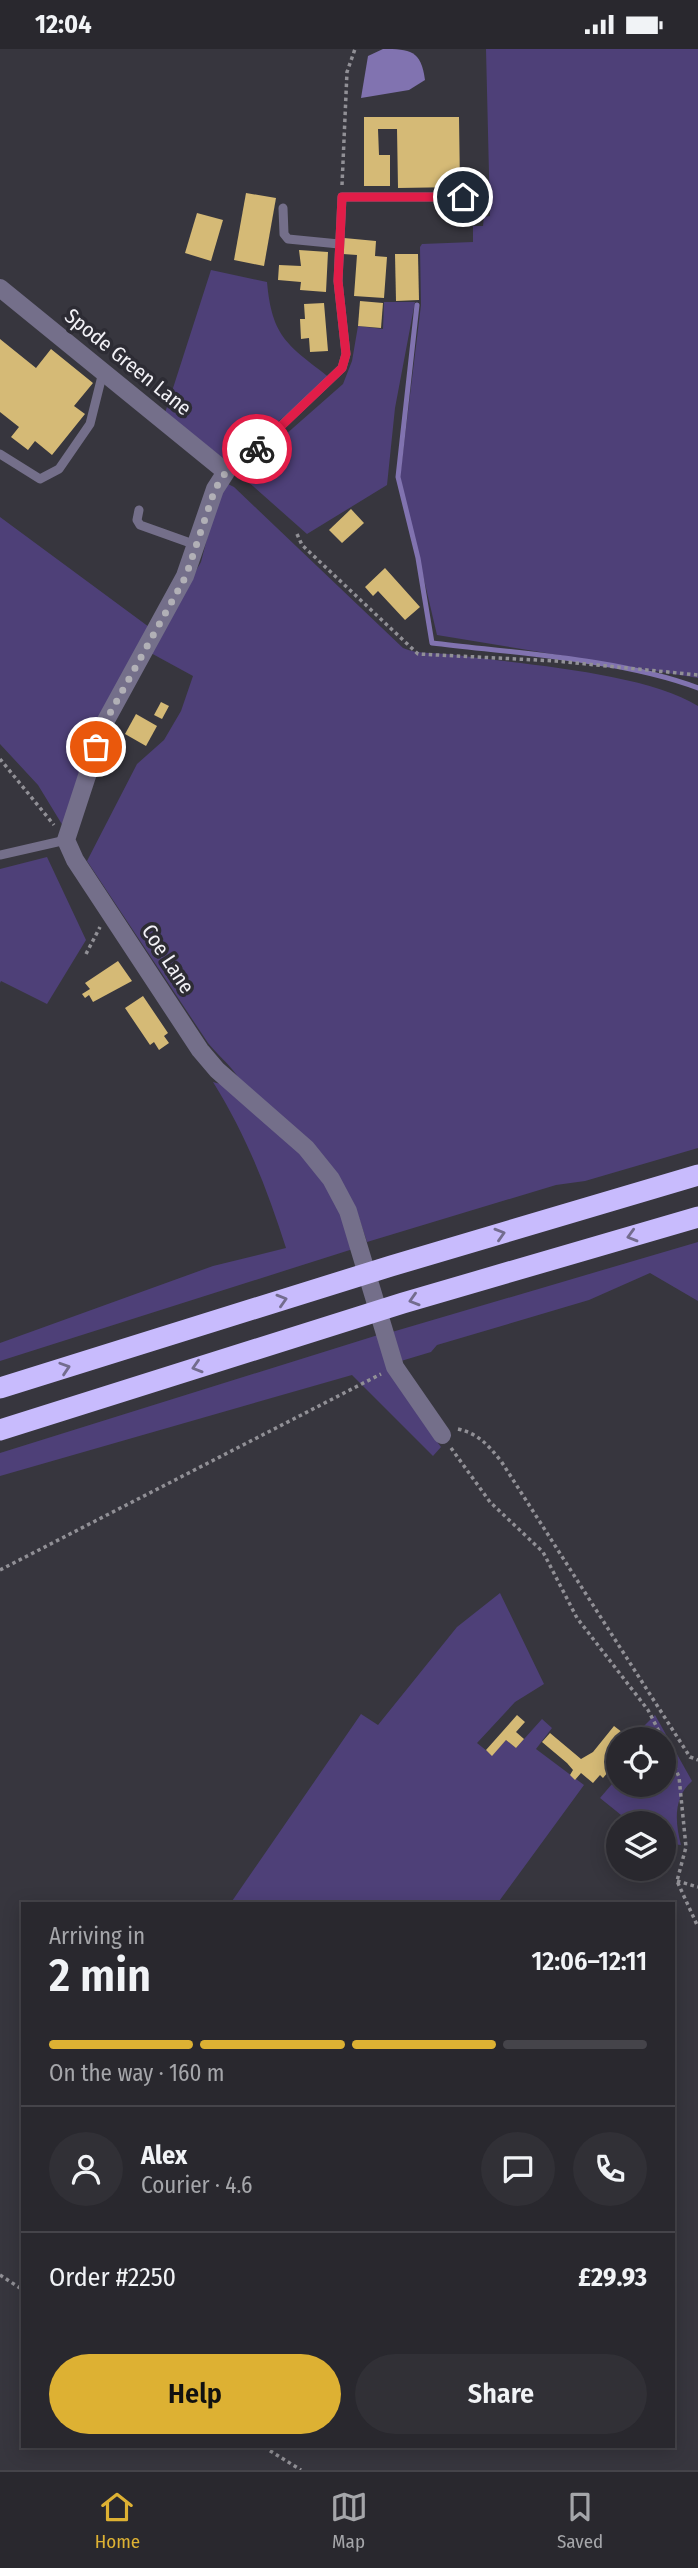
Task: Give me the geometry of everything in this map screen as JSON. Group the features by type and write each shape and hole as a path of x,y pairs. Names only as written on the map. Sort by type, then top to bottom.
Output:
{"highway":[{"path":"0,1388 391,1266 698,1175"},
{"path":"0,1430 403,1303 698,1217"}],"street":[{"name":"Spode Green Lane","path":"0,288 226,472"},
{"path":"66,840 104,724 186,576 215,489 226,472"},
{"name":"Coe Lane","path":"66,840 75,860 200,1050 217,1070 306,1148 331,1179 348,1211 395,1367 440,1433"}],"lane":[{"path":"226,472 247,458 342,368 346,354 338,281 342,197 463,197"},
{"path":"283,208 284,234 288,239 339,244"},
{"path":"0,454 40,479 59,469 90,424 103,370"},
{"path":"139,510 137,520 140,525 196,545"},
{"path":"0,855 66,840"}],"path":[{"path":"342,197 347,72 355,49"},
{"path":"297,534 302,545 418,654 556,661 698,675"},
{"path":"0,759 66,840"},
{"path":"0,1570 395,1367"},
{"path":"698,1760 690,1758 486,1441 471,1432 455,1428 440,1433 490,1502 543,1552 577,1618 648,1710 678,1777 686,1847 677,1881 698,1927"},
{"path":"677,1881 698,1887"},
{"path":"0,2275 21,2289"},
{"path":"266,2448 301,2470"}],"shaded area":[{"path":"383,49 413,53 421,63 425,80 409,90 361,98 368,56"},
{"path":"486,49 698,49 698,678 437,635 400,477 421,305 420,247 422,244 473,242 473,226 483,226 484,217 490,216"},
{"path":"211,270 267,282 273,316 285,339 330,378 243,451 224,459 165,413"},
{"path":"384,302 415,302 395,408 387,485 307,534 245,479 243,472 343,384 352,361 358,326 383,329"},
{"path":"228,484 403,648 416,652 582,671 648,685 698,706 698,1148 585,1181 556,1185 367,1242 356,1209 245,1089 208,1043 87,861 137,764 164,740 181,711 193,676 149,652 201,562 216,503"},
{"path":"0,517 149,627 63,826 38,785 0,744"},
{"path":"47,857 86,940 47,1004 1,981 0,983 0,869"},
{"path":"213,1082 224,1085 303,1152 341,1207 353,1249 0,1361 0,1343 213,1266 286,1248 255,1162"},
{"path":"698,1242 698,1301 650,1273 589,1300 437,1345 431,1352 401,1361 392,1332"},
{"path":"378,1335 405,1394 441,1447 433,1456 352,1375 0,1476 0,1453"},
{"path":"500,1593 544,1684 515,1702 477,1743 492,1755 506,1740 516,1748 542,1719 552,1728 536,1749 584,1785 498,1902 231,1902 361,1714 378,1725 457,1627"},
{"path":"655,1715 662,1727 643,1727"},
{"path":"676,1752 692,1781 681,1795 677,1811 681,1845 676,1844 676,1811 616,1811 600,1798 606,1791 606,1797 676,1797"}],"building":[{"path":"364,117 459,117 460,187 398,188 397,129 378,129 379,155 390,155 390,186 364,186"},
{"path":"246,193 276,198 264,266 234,260"},
{"path":"197,213 223,220 211,261 185,253"},
{"path":"344,238 376,241 375,256 387,257 384,298 354,296 357,255 343,254"},
{"path":"299,250 328,252 326,292 300,290 301,282 278,280 279,265 301,266"},
{"path":"395,254 418,254 419,300 396,301"},
{"path":"360,301 383,303 381,328 358,326"},
{"path":"324,303 328,351 310,352 309,338 301,339 300,319 305,319 304,304"},
{"path":"0,339 36,368 51,349 93,383 74,406 85,414 52,455 35,441 28,450 11,437 19,427 0,412"},
{"path":"351,509 364,523 342,543 329,530"},
{"path":"385,568 420,607 405,620 378,591 373,596 365,587"},
{"path":"161,702 169,706 162,719 154,715"},
{"path":"136,714 157,726 146,746 125,734"},
{"path":"118,961 132,981 93,1002 89,995 85,998 82,994 90,989 85,983"},
{"path":"143,996 168,1033 164,1036 169,1043 159,1050 154,1042 150,1045 125,1008"},
{"path":"517,1715 525,1722 516,1732 524,1739 516,1748 506,1740 492,1756 486,1750"},
{"path":"550,1733 581,1759 593,1752 606,1736 606,1774 603,1778 600,1775 593,1783 581,1773 575,1780 570,1775 573,1770 567,1763 542,1742"}],"waterway":[{"path":"417,305 398,477 418,558 432,643 602,664 668,678 698,688"}],"way so far":[{"path":"96,747 104,724 186,576 215,489 226,472 257,449"}],"route":[{"path":"257,449 342,368 346,354 338,281 342,197 463,197"}]}
